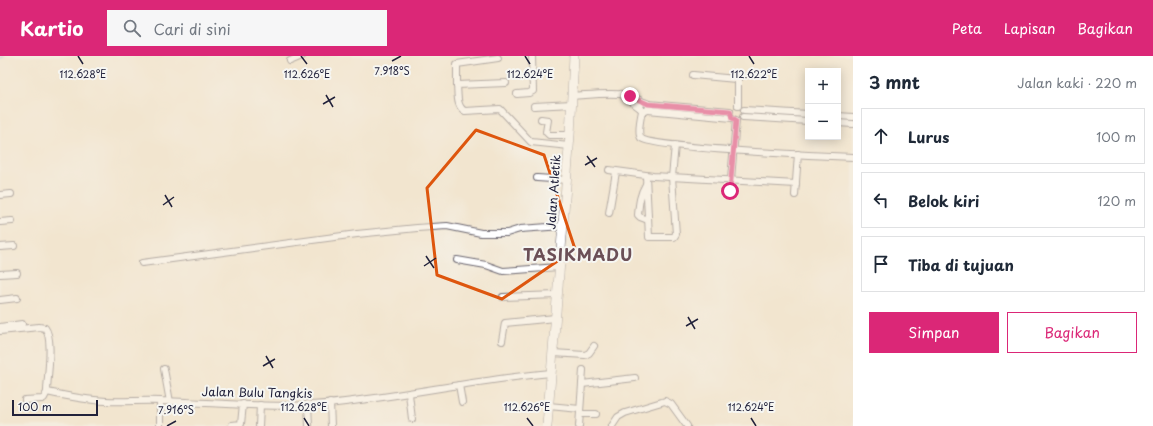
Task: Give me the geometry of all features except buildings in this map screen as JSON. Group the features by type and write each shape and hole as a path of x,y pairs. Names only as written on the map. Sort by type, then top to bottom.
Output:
{"street":[{"path":"290,61 302,56"},
{"path":"517,94 533,92 532,56"},
{"name":"Jalan Atletik","path":"547,426 567,180 574,56"},
{"path":"498,58 457,64 456,84 462,110 500,109 531,142 569,146"},
{"path":"693,75 738,80 738,106"},
{"path":"456,84 506,84"},
{"path":"534,106 621,94 634,98 644,107 734,119 743,117 805,122"},
{"path":"644,107 730,111 733,107 738,106"},
{"path":"738,106 744,110 805,114 801,121"},
{"path":"644,107 639,134 641,138 646,141 734,150 853,157"},
{"path":"743,117 744,110"},
{"path":"730,111 734,119 734,150 730,191"},
{"path":"841,116 853,117"},
{"path":"540,119 548,120 546,132 548,135 570,135"},
{"path":"841,123 853,124"},
{"path":"646,176 650,238 676,236 672,177 675,145"},
{"path":"795,195 798,154"},
{"path":"609,170 646,176 796,184"},
{"path":"609,214 616,172"},
{"path":"537,178 567,180"},
{"path":"646,184 640,198 638,215 648,220"},
{"path":"0,195 11,194"},
{"path":"0,222 12,221"},
{"path":"142,263 357,234 417,228 454,226 481,233 507,233 520,229 563,226"},
{"path":"0,247 14,246"},
{"path":"457,260 480,264 503,271 559,267"},
{"path":"0,274 17,273"},
{"path":"503,297 557,295"},
{"path":"0,300 17,298"},
{"path":"502,341 505,324 556,318"},
{"path":"0,327 22,324"},
{"path":"0,332 39,327 47,330 50,344 47,392 42,399 25,400"},
{"path":"553,353 585,355 589,353 594,346"},
{"path":"164,369 170,402"},
{"path":"579,426 583,370"},
{"name":"Jalan Bulu Tangkis","path":"47,392 105,401 160,401 260,405 308,404 409,394 459,385 551,373"},
{"path":"582,384 635,378"},
{"path":"459,385 462,402"},
{"path":"409,394 412,419"},
{"path":"160,401 160,426"},
{"path":"612,426 616,419 620,416 663,401 669,402 685,426"},
{"path":"330,403 331,426"},
{"path":"232,425 241,424 243,404"},
{"path":"308,404 309,426"},
{"path":"259,426 260,405"},
{"path":"549,406 596,414"}],"highlighted area":[{"path":"476,130 544,155 575,249 502,299 437,275 427,188"}],"waterway":[{"path":"0,59 4,56"}],"district":[{"name":"TASIKMADU","path":"578,254"}],"route":[{"path":"630,96 648,104 730,111 730,116 736,120 730,191"}]}
